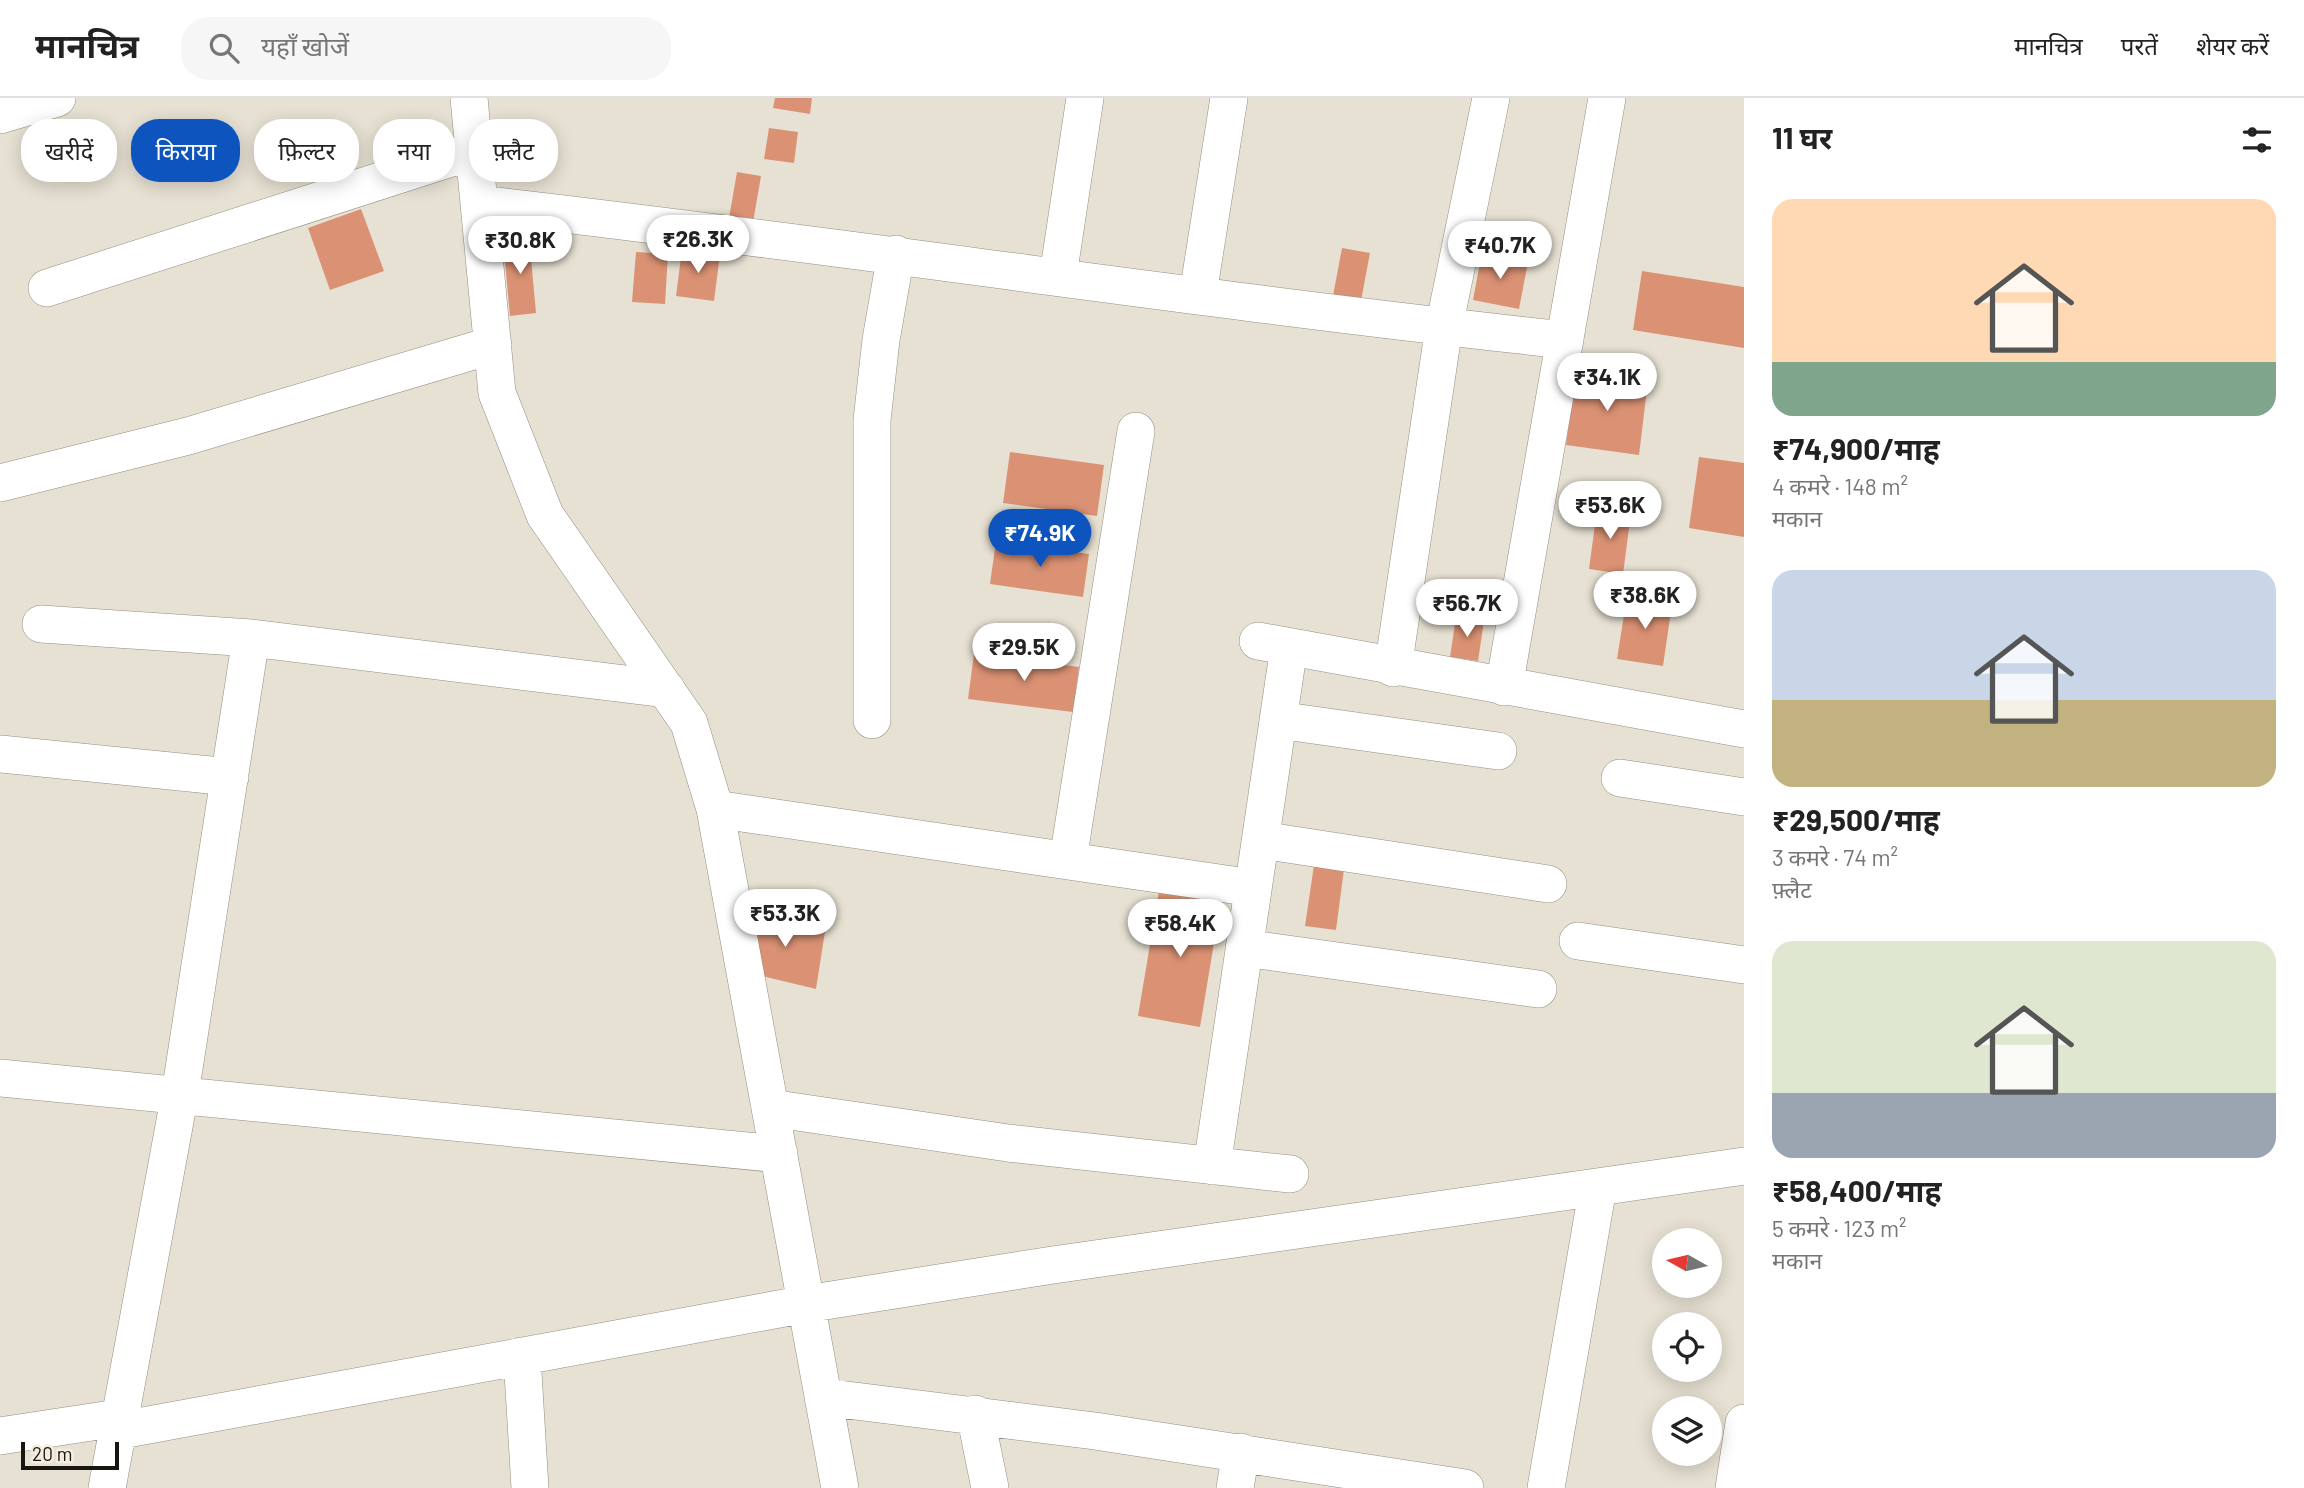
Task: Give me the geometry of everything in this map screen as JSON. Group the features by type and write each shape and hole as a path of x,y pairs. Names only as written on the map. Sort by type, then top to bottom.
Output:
{"street":[{"path":"0,115 57,98"},
{"path":"469,98 471,119"},
{"path":"1058,276 1085,98"},
{"path":"1198,294 1229,98"},
{"path":"1394,668 1444,327 1491,98"},
{"path":"1504,687 1608,98"},
{"path":"47,288 469,153"},
{"path":"477,182 497,393 545,515 689,723 715,809 840,1488"},
{"path":"479,204 896,254 1444,327 1565,340"},
{"path":"872,720 872,421 881,340 896,254"},
{"path":"0,483 188,436 493,345"},
{"path":"1068,860 1136,431"},
{"path":"41,624 251,638 666,689"},
{"path":"107,1488 180,1094 251,638"},
{"path":"1212,1166 1278,720 1274,644 1394,668 1744,729"},
{"path":"1278,720 1498,751"},
{"path":"0,754 230,777"},
{"path":"1620,778 1744,797"},
{"path":"715,809 1253,888"},
{"path":"1261,840 1548,884"},
{"path":"1578,941 1744,965"},
{"path":"1244,948 1538,989"},
{"path":"0,1078 779,1154"},
{"path":"771,1108 1008,1143 1290,1174"},
{"path":"0,1436 117,1424 522,1356 806,1304 1066,1263 1744,1166"},
{"path":"1546,1488 1598,1187"},
{"path":"522,1356 530,1488"},
{"path":"823,1398 975,1414 1241,1452 1465,1488"},
{"path":"975,1414 990,1488"},
{"path":"1734,1488 1744,1423"},
{"path":"1235,1488 1241,1452"}],"building":[{"path":"775,98 812,98 810,114 773,108"},
{"path":"769,128 798,132 794,163 764,159"},
{"path":"737,172 761,176 752,228 728,224"},
{"path":"361,209 384,271 330,290 308,228"},
{"path":"529,237 536,313 510,316 503,240"},
{"path":"1342,248 1370,253 1360,306 1332,301"},
{"path":"682,249 720,254 714,301 676,296"},
{"path":"636,252 668,254 665,304 632,302"},
{"path":"1482,252 1528,262 1519,309 1473,300"},
{"path":"1642,271 1744,287 1744,348 1633,330"},
{"path":"1576,372 1648,381 1639,455 1566,445"},
{"path":"1010,452 1104,465 1097,516 1003,503"},
{"path":"1699,457 1744,463 1744,537 1689,528"},
{"path":"1597,509 1631,513 1623,574 1589,569"},
{"path":"996,541 1089,554 1083,597 990,584"},
{"path":"1627,596 1672,604 1663,666 1617,659"},
{"path":"1456,617 1484,621 1478,661 1450,657"},
{"path":"974,654 1079,667 1073,712 968,699"},
{"path":"1314,865 1344,869 1336,930 1305,926"},
{"path":"1159,891 1221,901 1200,1027 1138,1016"},
{"path":"744,913 826,925 816,989 750,973"}]}
